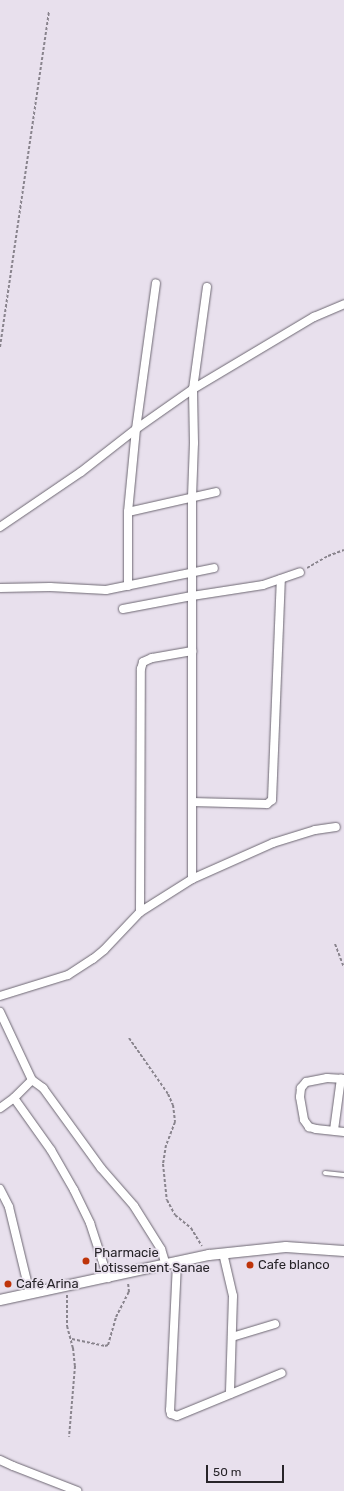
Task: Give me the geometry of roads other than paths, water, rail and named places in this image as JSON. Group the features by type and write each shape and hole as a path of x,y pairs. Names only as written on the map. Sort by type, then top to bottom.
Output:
{"street":[{"path":"128,586 128,512 136,429 156,283"},
{"path":"192,879 193,389 207,287"},
{"path":"0,526 81,472 136,429 193,389 314,317 344,304"},
{"path":"128,512 216,492"},
{"path":"0,588 50,587 106,590 214,568"},
{"path":"123,609 263,585 300,572"},
{"path":"192,802 266,804 272,800 281,579"},
{"path":"140,912 141,669 143,662 152,658 192,651"},
{"path":"0,996 68,975 94,959 140,912 192,879 273,843 315,830 336,826"},
{"path":"0,1012 3,1026 32,1080 43,1088 101,1168 134,1206 161,1249 166,1265"},
{"path":"334,1130 343,1078 311,1080 304,1084 300,1091 302,1111 307,1125 314,1129 344,1132"},
{"path":"0,1108 14,1098 32,1080"},
{"path":"14,1098 51,1150 74,1190 90,1223 108,1278"},
{"path":"0,1189 9,1207 30,1294"},
{"path":"0,1300 223,1253 286,1247 319,1248 344,1251"},
{"path":"223,1253 233,1296 230,1394"},
{"path":"177,1263 170,1410 172,1414 177,1416 282,1373"},
{"path":"232,1337 275,1324"},
{"path":"0,1460 77,1491"}],"lane":[{"path":"325,1173 344,1176"}],"place":[{"name":"Pharmacie Lotissement Sanae","path":"86,1261"},
{"name":"Cafe blanco","path":"250,1265"},
{"name":"Café Arina","path":"8,1284"}]}
